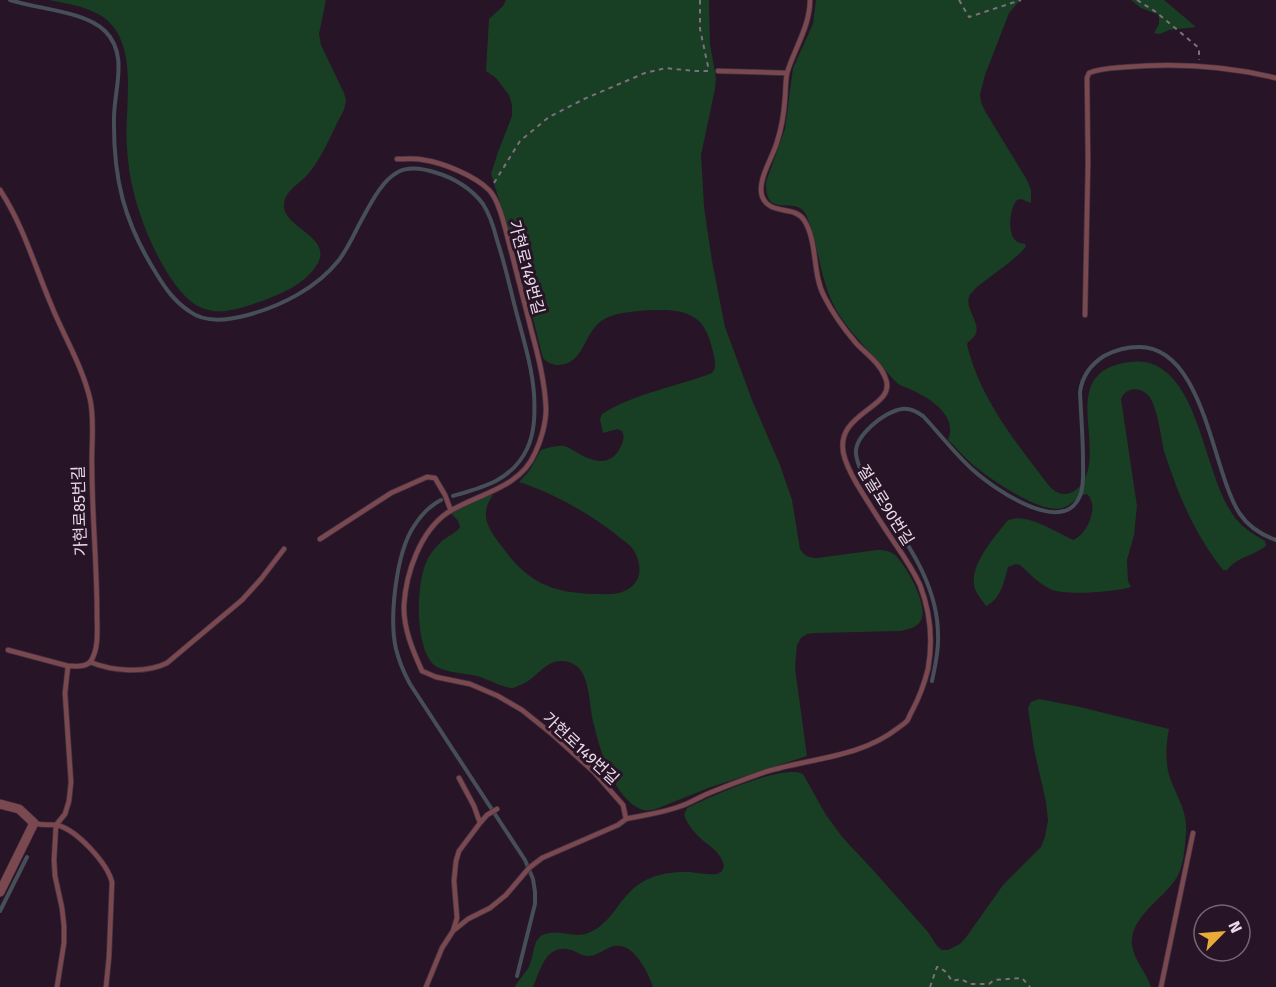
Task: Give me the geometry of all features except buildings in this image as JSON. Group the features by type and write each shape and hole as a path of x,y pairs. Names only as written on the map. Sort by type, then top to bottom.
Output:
{"street":[{"path":"0,804 19,809 34,823 0,892"}],"lane":[{"name":"절골로90번길","path":"626,819 655,814 770,771 852,752 877,742 907,721 923,689 930,639 928,614 920,585 856,483 842,449 843,438 853,421 886,394 888,387 885,377 853,340 824,297 820,289 805,220 800,214 777,209 767,204 762,196 761,187 765,172 777,144 783,122 787,73 807,25 810,0"},
{"path":"1085,315 1087,78 1089,73 1143,66 1199,66 1227,68 1276,78"},
{"path":"718,71 787,73"},
{"path":"397,159 424,160 451,167 490,190"},
{"name":"가현로85번길","path":"0,190 25,237 50,304 83,376 91,401 97,628 96,646 90,663"},
{"name":"가현로149번길","path":"490,190 505,230 533,335 544,386 546,412 534,456 521,473 504,486 451,511 432,526 420,544 409,579 404,607 407,629 422,671 436,677 470,684 522,710 594,772 623,805 626,819"},
{"path":"320,539 391,493 427,477 435,478 439,483 451,511"},
{"path":"8,650 68,666 84,666 90,663 121,670 159,667 167,663 242,600 284,549"},
{"path":"57,987 64,943 64,926 54,868 56,825 65,814 71,782 65,693 68,666"},
{"path":"459,778 480,823"},
{"path":"426,987 457,918 454,881 459,851 487,815 498,809"},
{"path":"453,930 506,896 529,868 542,858 618,825 626,819"},
{"path":"34,823 42,826 56,825 69,830 102,862 110,875 112,882 106,987"},
{"path":"1161,987 1193,833"}],"path":[{"path":"700,0 700,29 709,71"},
{"path":"959,0 969,17 1021,0"},
{"path":"1137,0 1156,12 1199,48 1199,66"},
{"path":"490,190 520,141 549,117 645,73 666,68 718,71"},
{"path":"930,987 937,967 939,967 952,981 961,979 970,984 989,984 994,980 1022,978 1030,987"}],"green space":[{"path":"49,0 326,0 319,34 321,45 346,100 344,110 319,159 309,173 290,191 285,200 286,213 291,220 319,247 320,256 316,266 305,279 275,296 231,310 209,310 190,301 168,274 159,258 138,207 129,171 127,148 128,74 123,45 117,32 111,24 96,13"},
{"path":"506,0 709,0 710,44 716,78 701,155 704,207 712,261 725,327 792,500 800,549 805,555 814,558 877,550 891,553 900,560 910,576 922,605 921,620 907,630 815,633 801,638 797,645 795,668 807,756 711,787 652,810 643,810 633,805 624,797 610,774 592,718 586,681 579,668 571,663 556,662 545,667 526,682 509,688 477,676 451,672 437,667 424,648 421,633 420,586 427,560 442,541 460,527 452,514 482,497 493,495 486,508 489,526 510,558 532,577 556,589 570,592 615,594 632,586 639,575 639,566 630,545 571,505 519,482 529,471 541,450 566,446 594,460 611,458 620,448 623,435 618,429 603,433 600,419 602,414 642,395 712,373 715,367 709,337 700,322 687,314 670,310 636,311 611,316 595,327 581,351 572,361 557,365 543,358 519,263 491,174 512,116 509,95 496,78 486,71 489,19"},
{"path":"816,0 1020,0 1009,13 980,94 985,111 1027,180 1031,190 1031,203 1021,199 1017,200 1010,220 1011,231 1016,241 1026,246 1021,253 978,286 969,297 969,306 977,329 967,344 978,378 995,411 1026,456 1050,486 1064,494 1079,487 1087,473 1090,456 1088,401 1091,385 1101,373 1119,364 1137,361 1155,365 1171,376 1183,393 1202,436 1217,482 1236,519 1250,532 1265,541 1266,546 1235,562 1227,570 1223,570 1194,526 1183,502 1164,451 1156,412 1150,398 1143,391 1132,389 1125,392 1121,399 1137,506 1134,535 1127,560 1128,581 1131,587 1090,592 1057,591 1042,584 1016,564 1008,567 998,595 986,606 974,585 976,568 984,551 1007,521 1022,519 1031,521 1073,540 1083,532 1090,520 1091,499 1087,494 1063,508 1053,509 1042,506 1002,486 968,460 948,440 949,423 941,409 927,398 896,382 842,319 828,292 816,245 803,210 776,204 767,194 766,182 785,129 793,68 813,24"},
{"path":"1131,0 1164,0 1196,27 1169,30 1160,34 1154,33 1159,24 1157,14 1141,8"},
{"path":"1039,699 1169,729 1166,752 1168,769 1185,817 1186,838 1183,861 1177,877 1142,917 1133,935 1133,950 1151,987 653,987 648,974 634,953 621,946 614,946 588,956 571,950 556,950 546,959 533,987 515,987 529,967 539,937 549,933 581,935 594,930 605,922 633,889 656,876 681,872 717,874 722,871 724,866 720,856 696,834 687,821 684,815 687,808 745,783 779,773 803,774 826,815 843,838 928,932 937,946 942,950 948,950 960,944 1003,885 1041,847 1045,837 1048,820 1046,802 1034,749 1028,708 1031,702"}],"waterway":[{"path":"10,0 86,19 105,31 112,40 118,61 114,140 118,180 128,217 145,254 166,289 184,307 203,318 218,320 241,317 273,307 298,295 320,279 339,260 376,194 386,181 402,170 422,169 443,175 456,181 479,199 493,226 527,352 534,394 534,422 527,449 513,468 496,481 453,496"},
{"path":"932,681 938,641 937,617 933,599 919,565 859,467 856,454 865,432 887,414 902,409 916,412 923,416 973,470 996,488 1029,506 1061,512 1073,506 1082,489 1080,392 1088,372 1104,356 1121,349 1139,347 1161,352 1179,367 1193,389 1204,415 1230,495 1240,514 1256,530 1276,540"},
{"path":"441,500 419,518 403,552 394,604 396,649 410,684 525,860 533,879 535,904 517,976"},
{"path":"0,911 27,857"}]}
